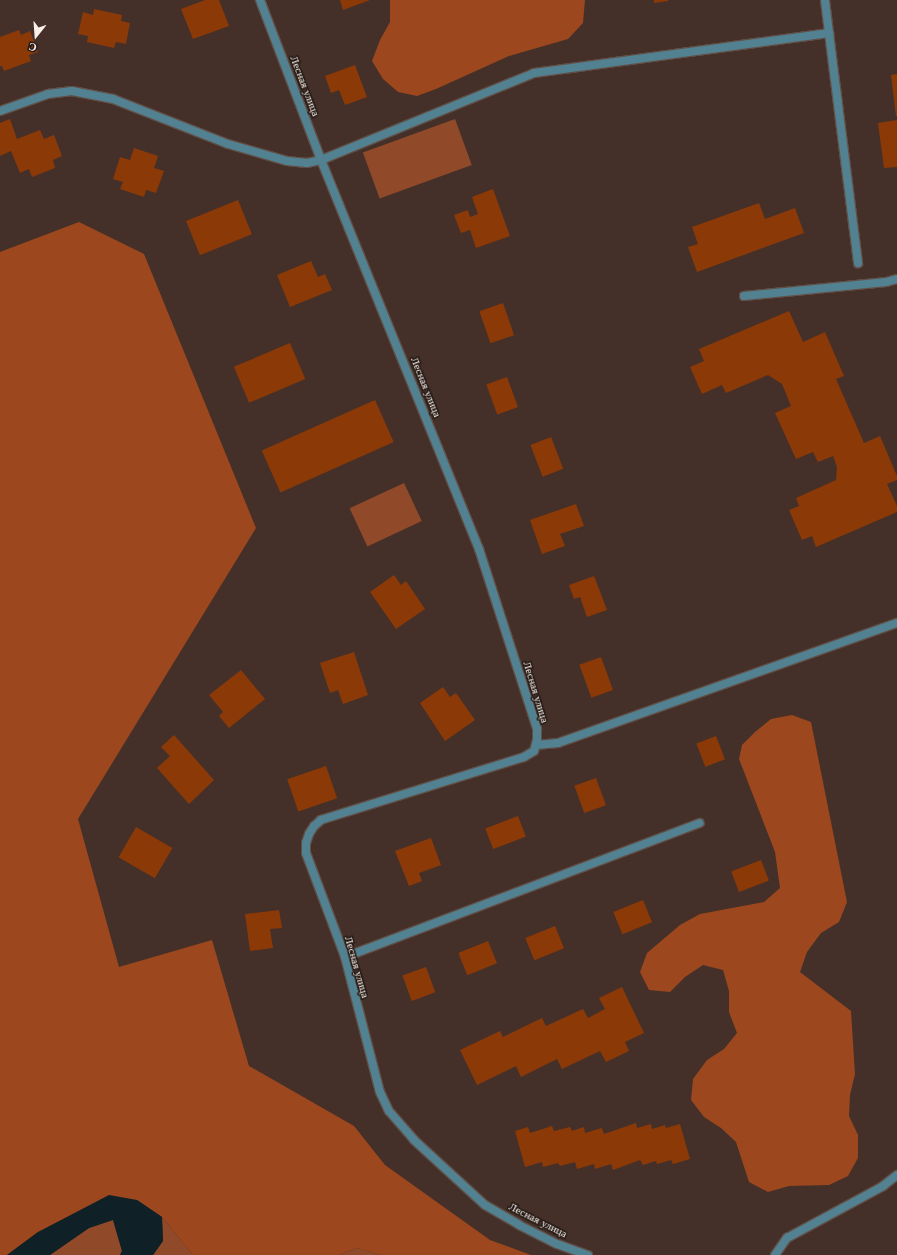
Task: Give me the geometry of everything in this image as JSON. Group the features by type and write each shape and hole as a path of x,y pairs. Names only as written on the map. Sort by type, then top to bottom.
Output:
{"street":[{"name":"Лесная улица","path":"260,0 321,160 479,549 537,729 534,751 524,757 321,820 314,826 306,843 306,853 345,957 380,1092 389,1111 414,1140 486,1205 518,1225 557,1244 588,1255"},
{"path":"825,0 858,263"},
{"path":"0,112 48,94 72,91 112,99 228,144 286,160 307,163 321,160 534,73 829,33"},
{"path":"744,296 886,282 897,279"},
{"path":"536,745 558,743 897,623"},
{"path":"345,957 700,823"},
{"path":"775,1255 787,1238 883,1186 897,1175"}],"shaded area":[{"path":"390,0 585,0 583,23 568,39 509,56 417,96 398,92 383,79 372,61 380,40 390,22"},
{"path":"455,119 472,165 380,199 363,153"},
{"path":"79,222 144,254 256,528 78,819 119,967 212,940 249,1066 354,1126 385,1165 490,1240 531,1255 381,1255 357,1248 339,1255 193,1255 162,1217 137,1200 38,1232 7,1255 0,1255 0,252"},
{"path":"404,483 422,521 367,546 350,508"},
{"path":"792,715 811,722 847,902 839,922 821,933 807,952 800,972 851,1011 855,1074 850,1095 849,1116 858,1135 858,1158 848,1176 829,1185 789,1186 768,1192 749,1182 736,1142 721,1128 704,1117 691,1100 693,1079 707,1060 724,1049 737,1033 729,1012 729,991 723,970 703,965 685,977 670,992 649,990 640,972 647,953 680,925 700,914 764,902 780,888 775,852 739,759 742,745 755,732 771,719"},
{"path":"162,1217 193,1255 153,1255 163,1241"},
{"path":"113,1220 122,1251 120,1255 50,1255 89,1228"},
{"path":"357,1248 381,1255 339,1255"}],"water":[{"path":"109,1195 137,1200 162,1217 163,1241 153,1255 120,1255 122,1251 113,1220 89,1228 50,1255 7,1255 38,1232"}],"building":[{"path":"205,0 219,0 229,26 193,39 181,9"},
{"path":"340,0 370,0 343,10"},
{"path":"654,0 668,0 668,1 654,3"},
{"path":"94,9 122,15 121,21 130,23 126,44 116,42 114,48 87,42 88,36 78,34 83,12 93,15"},
{"path":"19,30 21,35 30,31 38,52 29,55 31,61 4,71 2,66 0,66 0,37"},
{"path":"355,65 367,97 345,105 339,90 331,93 325,76"},
{"path":"897,74 897,116 896,116 891,75"},
{"path":"10,119 17,139 40,130 44,139 54,135 62,156 53,160 55,168 32,177 29,169 20,173 11,151 0,156 0,123"},
{"path":"897,120 897,167 884,168 878,123"},
{"path":"134,148 158,156 154,168 164,171 156,193 146,190 144,197 120,189 123,182 113,179 120,157 130,160"},
{"path":"493,189 510,236 476,248 470,230 461,233 454,215 468,210 470,217 478,214 472,197"},
{"path":"238,200 252,234 200,255 186,221"},
{"path":"759,203 765,219 795,208 804,233 697,272 688,247 698,244 692,227"},
{"path":"311,261 318,277 325,274 332,290 290,307 277,275"},
{"path":"503,303 514,335 490,343 479,311"},
{"path":"789,311 803,342 825,332 844,376 836,379 864,443 880,436 897,476 897,480 887,484 897,506 897,512 816,547 812,536 802,540 789,510 799,506 796,498 836,480 837,467 833,456 818,462 813,452 796,459 775,413 791,406 782,384 768,375 726,393 722,385 702,394 690,367 704,361 699,349"},
{"path":"290,343 305,379 249,403 234,367"},
{"path":"507,377 518,407 497,415 486,385"},
{"path":"375,400 394,442 280,492 262,450"},
{"path":"551,437 563,469 543,477 530,445"},
{"path":"576,504 584,526 560,534 565,546 542,554 530,520"},
{"path":"394,575 401,585 406,581 425,609 396,629 370,592"},
{"path":"594,576 607,610 587,617 580,597 574,599 569,585"},
{"path":"354,652 368,695 343,704 338,690 330,693 320,663"},
{"path":"601,657 613,690 591,698 579,665"},
{"path":"241,670 265,699 229,728 219,716 223,712 209,695"},
{"path":"443,687 450,697 456,693 475,720 445,741 420,703"},
{"path":"174,735 214,780 189,804 157,768 170,756 161,747"},
{"path":"716,736 725,759 705,767 696,744"},
{"path":"326,766 337,798 298,811 287,779"},
{"path":"596,778 606,805 584,813 574,786"},
{"path":"518,816 526,837 493,849 485,829"},
{"path":"136,827 172,848 155,878 118,857"},
{"path":"431,838 441,865 419,873 422,881 409,886 395,851"},
{"path":"761,860 769,881 739,892 731,871"},
{"path":"643,900 652,922 622,934 613,912"},
{"path":"279,910 282,928 270,929 273,948 250,951 245,914"},
{"path":"555,926 564,948 534,960 525,938"},
{"path":"488,941 497,963 467,975 458,953"},
{"path":"426,967 435,992 412,1001 403,976"},
{"path":"622,987 644,1033 625,1042 629,1051 606,1062 600,1051 562,1069 557,1059 521,1077 516,1066 477,1085 460,1050 500,1031 503,1037 542,1018 546,1026 583,1009 588,1018 605,1009 599,998"},
{"path":"636,1123 637,1128 651,1124 652,1129 665,1125 666,1128 680,1124 690,1159 673,1164 671,1160 657,1164 656,1161 643,1165 640,1160 613,1170 611,1164 595,1169 594,1164 577,1169 575,1162 560,1166 558,1163 543,1167 542,1162 525,1167 515,1131 528,1127 530,1133 552,1126 554,1131 570,1127 572,1131 584,1127 585,1133 602,1128 604,1134"}]}
